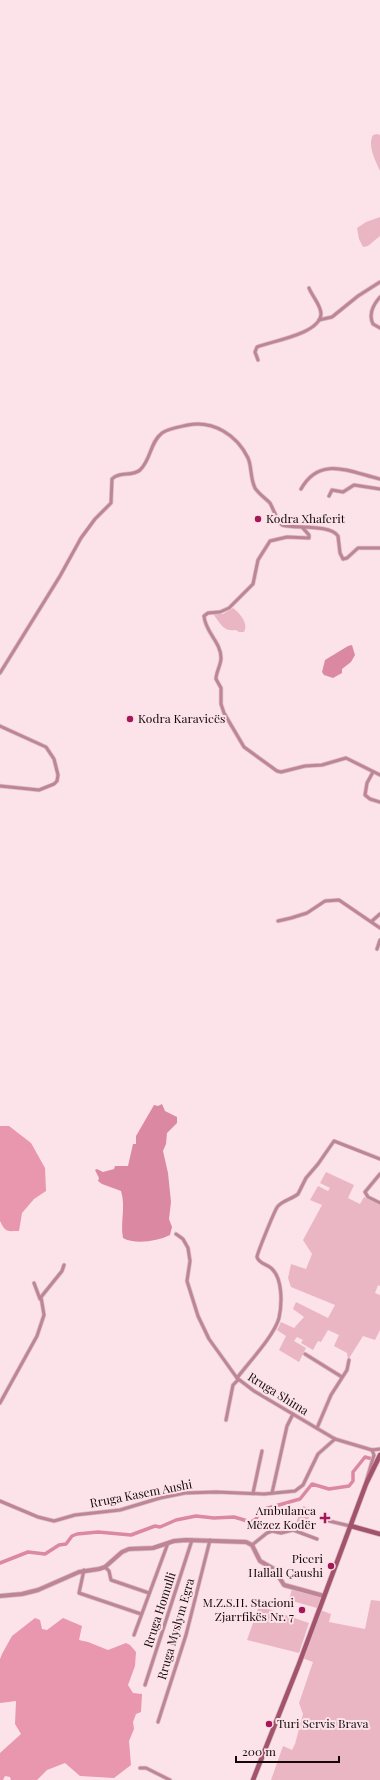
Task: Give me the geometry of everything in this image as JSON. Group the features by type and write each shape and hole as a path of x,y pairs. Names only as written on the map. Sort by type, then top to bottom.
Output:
{"main road":[{"path":"252,1780 299,1664 374,1462 378,1456"},
{"path":"351,1526 380,1534"}],"street":[{"path":"258,360 255,352 257,347 307,331 319,320 332,317 358,296 380,282"},
{"path":"309,288 320,309 321,313 319,320"},
{"path":"380,297 370,315 373,324 380,328"},
{"path":"0,673 60,576 81,538 94,519 111,503 112,479 119,475 134,473 141,469 155,440 162,432 171,429 196,424 207,424 222,430 238,444 246,454 255,488 270,504 280,523 287,526 331,531 337,534 340,553 343,559 347,558 358,548 380,548"},
{"path":"301,489 311,475 331,468 380,479"},
{"path":"329,496 332,490 343,492 354,485 380,488"},
{"path":"302,527 309,538 286,537 270,541 258,560 253,584 229,608 220,612 208,613 204,616 207,629 220,652 220,663 216,679 220,688 221,704 224,713 244,746 277,771 282,772 305,766 322,765 346,758 380,775"},
{"path":"0,726 46,747 54,759 58,775 57,781 54,784 39,790 0,786"},
{"path":"373,772 366,787 365,794 370,799 380,802"},
{"path":"278,921 307,913 325,901 339,900 357,913 372,921 380,928"},
{"path":"372,921 380,914"},
{"path":"377,950 380,940"},
{"path":"226,1420 233,1385 270,1335 279,1317 280,1293 278,1277 272,1268 258,1260 258,1251 265,1237 275,1209 286,1200 298,1194 306,1178 334,1141 380,1159"},
{"path":"380,1174 366,1192 368,1197 380,1203"},
{"name":"Rruga Shima","path":"176,1234 187,1243 190,1261 188,1281 198,1316 208,1339 238,1379 254,1391 335,1439 372,1450 380,1449"},
{"path":"41,1301 43,1295 62,1271 64,1265"},
{"path":"0,1403 37,1336 44,1315 41,1301 34,1283"},
{"path":"305,1354 342,1377"},
{"path":"317,1428 331,1395 347,1370 349,1360"},
{"path":"272,1493 287,1426 293,1414"},
{"name":"Rruga Kasem Aushi","path":"0,1500 38,1517 54,1521 75,1515 120,1510 160,1498 185,1493 272,1493 295,1491 303,1484 318,1454 335,1439"},
{"path":"372,1450 378,1456"},
{"path":"253,1493 262,1451"},
{"path":"329,1522 351,1526"},
{"path":"252,1545 267,1533 272,1531 282,1533 297,1530 317,1539"},
{"name":"Rruga Homulli","path":"145,1685 192,1540"},
{"path":"0,1596 22,1594 38,1590 72,1574 84,1570 97,1570 105,1567 126,1550 156,1547 168,1542 210,1540 243,1541 252,1545 259,1560 274,1569 284,1585 324,1596"},
{"name":"Rruga Myslym Egra","path":"158,1722 186,1635 210,1540"},
{"path":"134,1635 168,1542"},
{"path":"105,1567 109,1572 111,1580 148,1594"},
{"path":"84,1570 79,1593 141,1614"},
{"path":"140,1768 146,1768 170,1780"}],"shaded area":[{"path":"373,135 380,135 380,171 371,144"},
{"path":"380,217 380,236 368,246 363,247 359,239 357,228 366,222"},
{"path":"233,608 245,622 244,632 228,630 220,624 213,614 223,614"},
{"path":"352,645 355,655 351,662 342,669 342,673 333,678 324,675 322,672 325,660"},
{"path":"162,1104 165,1111 177,1117 177,1123 167,1133 166,1144 163,1151 168,1173 171,1202 169,1219 172,1227 170,1235 159,1239 140,1242 128,1240 123,1238 122,1232 123,1203 121,1191 98,1181 99,1178 95,1170 97,1169 103,1172 114,1169 115,1166 128,1166 133,1144 136,1144 136,1136 154,1105 158,1106"},
{"path":"0,1126 9,1126 31,1143 45,1168 46,1191 34,1199 22,1213 19,1231 5,1229 0,1221"},
{"path":"326,1172 354,1185 348,1198 360,1204 364,1197 380,1205 380,1286 378,1285 375,1293 380,1295 380,1330 375,1340 363,1336 348,1360 347,1353 334,1346 339,1335 328,1330 321,1342 318,1341 313,1350 301,1343 303,1340 297,1337 294,1341 306,1348 299,1362 279,1350 286,1336 277,1330 281,1322 294,1328 304,1317 293,1309 296,1302 328,1318 335,1305 291,1287 288,1278 291,1264 306,1269 312,1254 303,1240 322,1205 310,1200 318,1186 328,1191 330,1188 320,1183"},
{"path":"303,1506 312,1509 304,1531 294,1527"},
{"path":"292,1589 321,1597 317,1608 289,1600"},
{"path":"371,1600 380,1601 380,1780 271,1780 283,1746 292,1750 295,1744 303,1714 299,1703 313,1662 302,1658 320,1610 331,1614 329,1622 365,1629"},
{"path":"259,1606 309,1623 299,1653 247,1640"},
{"path":"35,1618 40,1620 42,1629 47,1630 63,1618 82,1626 79,1640 108,1650 126,1643 136,1652 135,1666 128,1685 133,1693 142,1694 141,1712 136,1714 133,1722 134,1729 129,1741 131,1765 114,1778 80,1776 65,1763 47,1770 37,1780 11,1780 10,1777 5,1776 3,1780 0,1780 0,1753 21,1734 15,1724 16,1701 0,1703 0,1659 12,1636"}],"waterway":[{"path":"0,1563 28,1552 45,1554 59,1545 66,1544 72,1536 77,1534 98,1532 131,1535 155,1526 160,1527 176,1520 196,1516 214,1518 234,1517 251,1522 256,1519 261,1510 300,1499 312,1484 329,1489 349,1486 353,1481 353,1472 365,1457 380,1461"}],"place":[{"name":"Kodra Xhaferit","path":"258,519"},
{"name":"Kodra Karavicës","path":"130,719"},
{"name":"Ambulanca Mëzez Kodër","path":"325,1518"},
{"name":"Piceri Hallall Çaushi","path":"331,1566"},
{"name":"M.Z.S.H. Stacioni Zjarrfikës Nr. 7","path":"302,1610"},
{"name":"Turi Servis Brava","path":"269,1724"}]}
